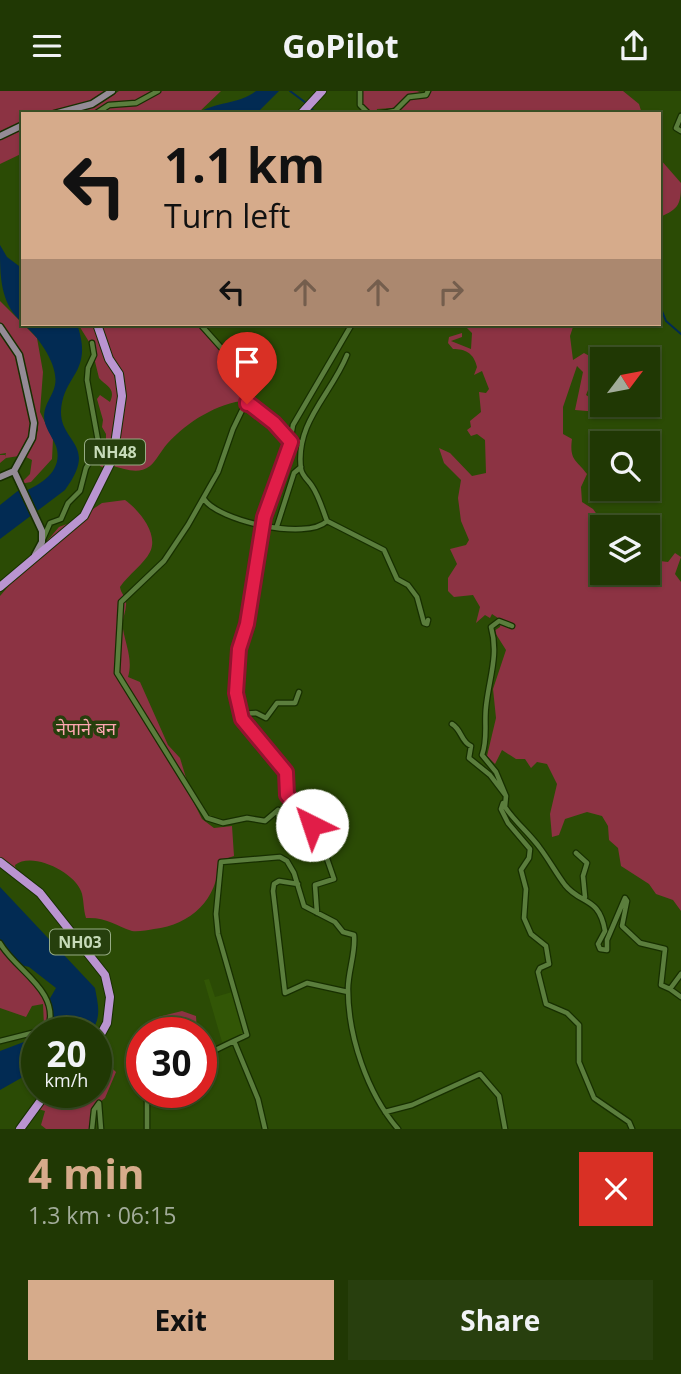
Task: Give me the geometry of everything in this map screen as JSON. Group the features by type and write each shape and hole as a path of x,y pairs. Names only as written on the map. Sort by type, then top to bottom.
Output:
{"highway":[{"path":"303,111 322,91"},
{"name":"NH48","path":"35,556 76,524 91,508 116,448 122,396 120,380 98,326"},
{"path":"0,587 35,556"},
{"name":"NH03","path":"0,862 40,893 105,975 110,997 108,1017"},
{"path":"20,1129 35,1108"}],"main road":[{"path":"71,112 92,104 112,91"},
{"path":"0,136 21,126"},
{"path":"0,327 19,355 34,423 32,438 14,471 0,477"},
{"path":"14,471 18,485 39,523 42,540 35,556"}],"street":[{"path":"98,112 108,105 135,103 158,91"},
{"path":"360,91 360,105 367,112"},
{"path":"389,112 395,111 410,97 426,95 428,91"},
{"path":"681,116 676,128 681,131"},
{"path":"203,326 234,362 244,366 241,384 247,402 274,423 291,442 302,443"},
{"path":"285,826 286,772 240,714 236,686 239,649 247,624 263,525 291,442 293,425 351,326"},
{"path":"42,540 50,523 61,519 68,503 78,495 86,468 99,446 88,380 88,368 93,355 92,343"},
{"path":"347,355 339,373 311,413 302,443 300,472 313,488 327,521 384,550 397,579 408,585 417,597 424,623 427,624 428,620"},
{"path":"247,402 204,499 164,561 121,602 117,673 207,818 223,823 247,818 265,821 278,810 279,821 300,835 307,844 324,850 330,860 334,879 315,885 317,912"},
{"path":"277,526 294,473 301,467"},
{"path":"204,499 225,516 263,525 298,531 318,527 327,521"},
{"path":"512,626 499,621 491,627 496,648 485,709 486,743 482,755 496,772 506,796 501,809 506,820 530,849 529,858 521,870 526,889 523,913 531,934 546,946 549,964 538,972 546,1004 567,1013 579,1025 579,1062 594,1098 629,1122 632,1129"},
{"path":"240,714 257,713 266,717 277,703 296,702 299,692"},
{"path":"452,724 460,729 464,740 471,746 469,758 490,775 506,796"},
{"path":"286,793 318,832 326,835 332,830 337,838 341,838"},
{"path":"503,803 539,846 566,886 576,896 585,897 593,904 604,924 605,931 598,944 605,951 622,900 626,898 621,924 640,943 666,949 660,983 681,997"},
{"path":"576,853 587,863 583,876 585,897"},
{"path":"217,1049 247,1035 218,934 216,910 221,862 280,857 287,861 298,884 302,903 354,937 348,992 350,1025 359,1054 385,1112 398,1129"},
{"path":"298,884 279,881 274,884 273,891 285,993 307,983 348,992"},
{"path":"0,943 18,967 32,977 48,1002 51,1015 48,1029 0,1041"},
{"path":"670,989 681,974"},
{"path":"234,1041 258,1099 265,1129"},
{"path":"385,1112 412,1105 480,1074 499,1096 505,1129"},
{"path":"92,1129 94,1110 99,1103 101,1129"},
{"path":"147,1108 147,1129"}],"shaded area":[{"path":"209,979 215,997 232,992 245,1035 222,1042 217,1017 215,1017 204,980"}],"green space":[{"path":"0,91 110,91 68,109 21,112 21,125 0,133"},
{"path":"119,91 221,91 199,112 75,112 103,102"},
{"path":"362,91 417,91 425,94 393,108 377,109 376,112 369,112 362,106"},
{"path":"430,91 623,91 639,104 641,112 396,112 413,98 429,96"},
{"path":"21,128 21,154 0,164 0,138"},
{"path":"661,160 681,183 678,205 661,216"},
{"path":"0,301 21,322 21,326 25,326 37,338 43,372 40,412 53,439 52,459 31,482 20,484 30,474 32,460 24,456 38,430 37,421 21,351 0,323"},
{"path":"79,326 97,326 110,360 118,395 117,431 104,468 100,466 98,452 106,443 106,434 102,427 103,420 97,399 100,395 110,402 112,394 110,388 99,378 91,345"},
{"path":"100,326 203,326 235,361 246,365 243,388 247,400 224,405 193,421 167,444 145,469 132,470 113,466 123,396"},
{"path":"465,326 578,326 573,327 570,336 573,360 584,353 590,356 590,385 586,395 590,398 590,411 575,410 583,372 577,366 563,407 563,434 572,439 573,456 587,474 581,487 582,502 597,515 590,515 590,585 660,585 660,561 668,562 675,553 681,557 675,574 681,582 681,911 673,900 656,894 649,884 621,866 618,848 609,840 608,826 602,816 587,812 565,819 559,835 552,837 550,814 557,784 547,764 537,762 531,768 525,759 516,759 502,750 495,764 487,756 496,718 493,689 506,650 494,631 500,627 501,620 492,614 490,618 485,615 476,623 480,607 473,595 454,597 448,591 448,578 457,564 450,549 466,545 469,540 461,521 458,498 461,480 444,463 439,448 450,453 472,476 486,473 485,440 477,434 471,436 467,430 471,427 470,421 481,412 479,392 486,393 489,389 482,371 474,375 477,367 471,355 453,349 448,343 449,337 462,333 462,337 451,341 471,349 472,333"},
{"path":"0,330 18,359 32,419 32,433 19,456 6,458 0,463 0,455 5,457 6,453 0,454"},
{"name":"नेपाने बन","path":"125,500 146,523 152,538 150,552 120,587 126,602 123,626 129,659 128,677 140,682 168,745 180,758 193,801 202,819 214,828 232,826 234,856 219,861 214,887 208,898 191,916 167,926 137,931 105,920 86,918 81,891 62,871 31,860 15,865 16,871 0,859 0,596 59,527 75,521 102,503"},
{"path":"0,948 35,984 48,1005 49,1016 44,1017 43,1004 32,1006 26,1017 0,1008"},
{"path":"182,1011 196,1017 158,1017"},
{"path":"35,1108 93,1108 90,1129 46,1129 41,1125 45,1111"}],"water":[{"path":"256,91 279,91 258,112 200,112 242,99"},
{"path":"0,245 7,257 21,268 21,321 10,307 1,279"},
{"path":"25,326 78,326 82,353 63,399 61,411 62,422 75,445 79,463 65,490 0,539 0,505 19,490 21,493 43,481 57,463 56,446 44,420 45,408 55,385 54,369 35,336"},
{"path":"0,887 95,988 98,1017 51,1017 49,1000 56,988 29,967 17,964 0,939"},
{"path":"21,1043 21,1078 0,1090 0,1051"}],"waterway":[{"path":"290,91 306,103"},
{"path":"310,107 314,112"},
{"path":"661,308 666,321 681,334"}],"route":[{"path":"247,404 269,418 291,442 279,482 264,517 247,624 239,649 237,708 248,727 261,739 286,772 286,793 312,825"}]}
